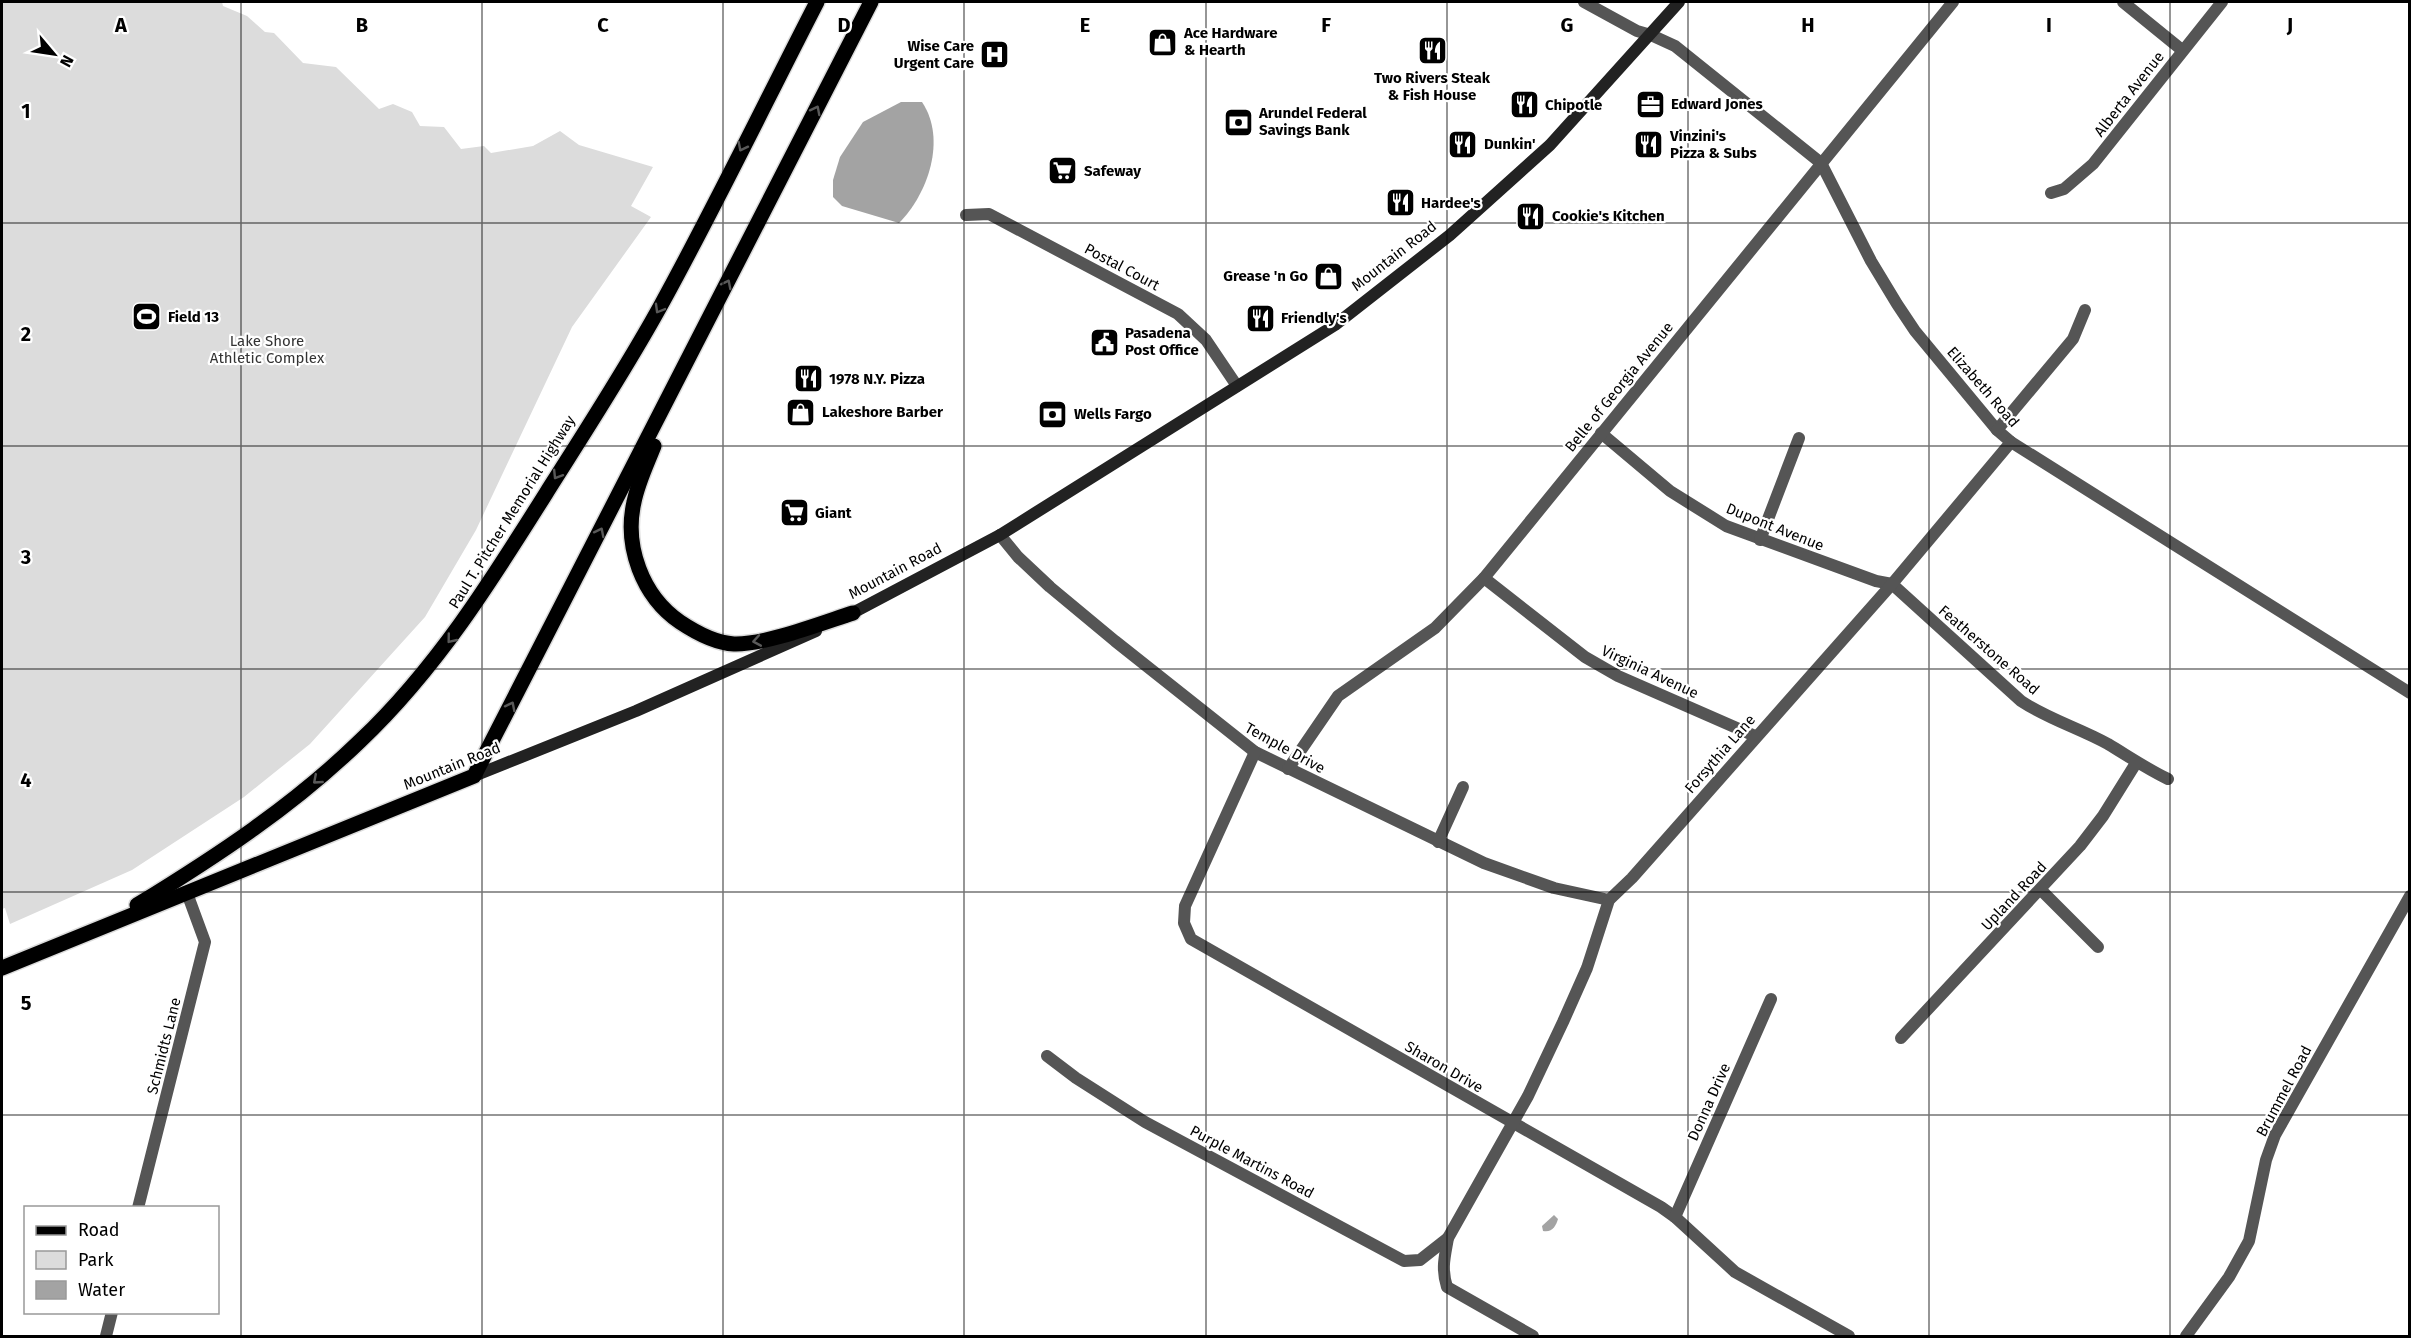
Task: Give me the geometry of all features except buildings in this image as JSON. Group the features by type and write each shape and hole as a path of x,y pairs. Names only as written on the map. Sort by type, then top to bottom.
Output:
{"main road":[{"name":"Paul T. Pitcher Memorial Highway","path":"102,927 217,856 300,795 387,714 461,626 564,465 660,307 817,2"},
{"path":"474,776 871,2"},
{"name":"Mountain Road","path":"2,968 636,711 762,657 853,613 1000,536 1335,325 1450,235 1550,145 1679,2"},
{"path":"704,329 642,476 634,503 631,530 635,558 644,582 656,600 672,617 698,632 734,644 759,642 853,613"}],"street":[{"name":"Elizabeth Road","path":"1584,2 1637,30 1664,39 1675,46 1821,163 1871,261 1903,313 1996,430 2011,442 2409,693"},
{"name":"Belle of Georgia Avenue","path":"1288,768 1338,696 1435,628 1484,578 1953,2"},
{"path":"2122,2 2182,50"},
{"name":"Alberta Avenue","path":"2051,193 2064,189 2093,164 2222,2"},
{"name":"Postal Court","path":"966,215 988,214 1178,314 1206,340 1237,386"},
{"path":"1996,430 2073,339 2085,310"},
{"name":"Dupont Avenue","path":"1601,433 1686,502 1726,526 1876,581 1892,584"},
{"path":"1760,540 1799,438"},
{"name":"Forsythia Lane","path":"1609,900 1632,878 1755,736 1892,584 2011,442"},
{"name":"Temple Drive","path":"1000,536 1018,557 1050,587 1114,641 1255,752 1437,842 1520,877 1577,894 1609,900"},
{"name":"Virginia Avenue","path":"1484,578 1585,657 1618,676 1755,736"},
{"name":"Featherstone Road","path":"1892,584 2021,700 2040,713 2107,744 2136,763 2168,779"},
{"name":"Sharon Drive","path":"1255,752 1185,906 1184,923 1191,939 1675,1217 1735,1272 1849,1336"},
{"name":"Upland Road","path":"1901,1038 2086,839 2136,763"},
{"path":"1437,842 1464,787"},
{"path":"2041,890 2098,947"},
{"name":"Schmidts Lane","path":"139,1206 205,942 187,893"},
{"name":"Brummel Road","path":"2186,1336 2240,1260 2249,1241 2266,1160 2275,1135 2409,896"},
{"path":"1513,1123 1587,969 1609,900"},
{"name":"Donna Drive","path":"1675,1217 1771,999"},
{"name":"Purple Martins Road","path":"1047,1056 1076,1078 1145,1122 1404,1261 1420,1260 1448,1238"},
{"name":"Purple Martins Road","path":"1513,1123 1448,1238 1443,1260 1443,1273 1447,1287 1533,1336"},
{"path":"106,1336 112,1314"}],"green space":[{"name":"Lake Shore Athletic Complex","path":"2,2 222,2 223,6 247,16 265,32 274,33 303,63 336,67 379,109 393,104 412,112 420,126 444,127 461,149 484,146 491,153 533,146 560,131 579,145 653,167 631,206 651,217 572,327 476,530 425,617 310,744 244,797 132,870 10,924 5,908 2,909"}],"water":[{"path":"901,102 922,102 933,132 933,149 926,182 899,223 842,206 833,197 833,180 840,157 863,122"},
{"path":"1554,1215 1558,1219 1555,1226 1549,1231 1543,1231 1542,1226"}],"place":[{"name":"Ace Hardware & Hearth","path":"1163,42"},
{"name":"Two Rivers Steak & Fish House","path":"1432,51"},
{"name":"Wise Care Urgent Care","path":"995,55"},
{"name":"Edward Jones","path":"1650,104"},
{"name":"Chipotle","path":"1524,105"},
{"name":"Arundel Federal Savings Bank","path":"1238,122"},
{"name":"Dunkin'","path":"1463,144"},
{"name":"Vinzini's Pizza & Subs","path":"1649,145"},
{"name":"Safeway","path":"1063,171"},
{"name":"Hardee's","path":"1400,203"},
{"name":"Cookie's Kitchen","path":"1531,216"},
{"name":"Grease 'n Go","path":"1329,276"},
{"name":"Field 13","path":"147,317"},
{"name":"Friendly's","path":"1260,318"},
{"name":"Pasadena Post Office","path":"1104,342"},
{"name":"1978 N.Y. Pizza","path":"808,379"},
{"name":"Lakeshore Barber","path":"801,412"},
{"name":"Wells Fargo","path":"1053,414"},
{"name":"Giant","path":"794,513"}]}
